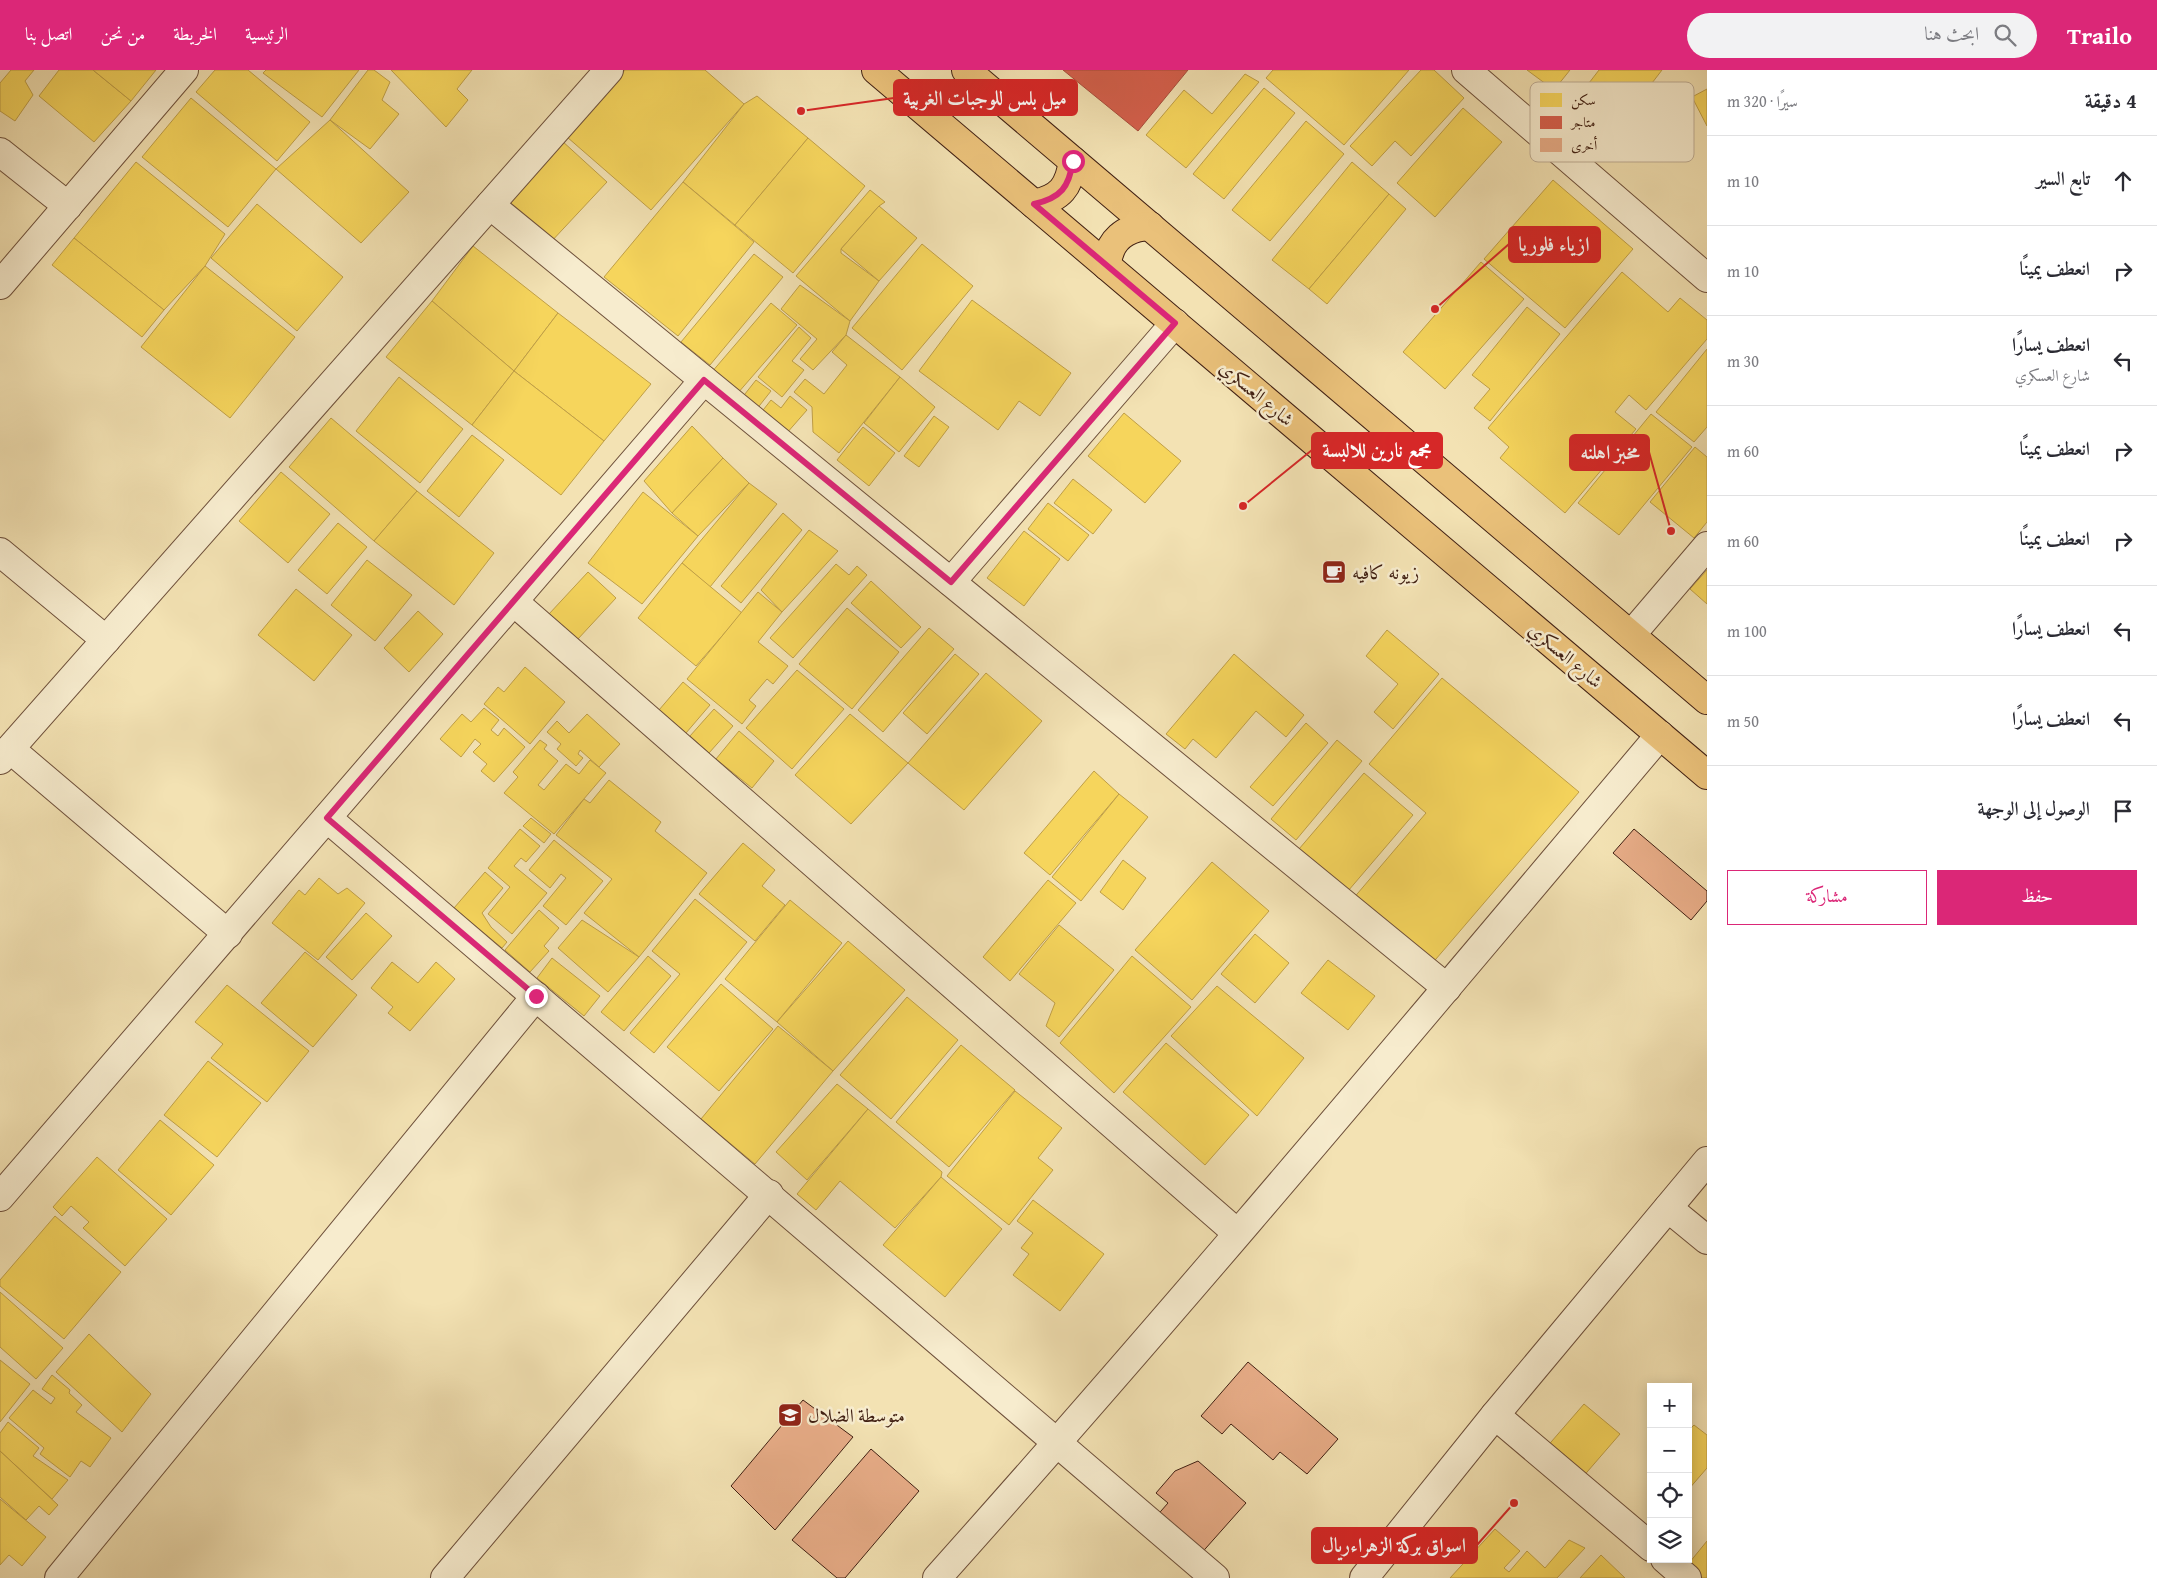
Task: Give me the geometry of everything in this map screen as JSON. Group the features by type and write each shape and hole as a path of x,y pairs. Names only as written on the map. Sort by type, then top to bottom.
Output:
{"main road":[{"name":"شارع العسكري","path":"876,70 1707,775"},
{"path":"966,70 1707,700"},
{"path":"1034,204 1048,201 1059,194 1070,178 1073,161"},
{"path":"1107,266 1108,254 1112,243 1128,231 1141,226 1150,226"}],"street":[{"path":"0,285 184,70"},
{"path":"228,934 5,755 609,70"},
{"path":"1466,70 1530,125"},
{"path":"0,152 68,206"},
{"path":"1573,162 1707,278"},
{"path":"490,205 1447,988"},
{"path":"951,582 1175,323"},
{"path":"0,1197 704,380"},
{"path":"1631,635 1707,546"},
{"path":"0,552 106,640"},
{"path":"514,602 1237,1233"},
{"path":"937,1578 1058,1442 1447,988 1660,735"},
{"path":"327,818 769,1194 1215,1578"},
{"path":"59,1578 536,996"},
{"path":"1364,1578 1495,1415 1707,1161"},
{"path":"445,1578 769,1194"},
{"path":"1668,1208 1707,1240"},
{"path":"1495,1415 1647,1544"},
{"path":"1670,1563 1687,1578"}],"building: سكن":[{"path":"11,70 34,70 25,81 33,95 15,121 0,111 0,83"},
{"path":"59,70 93,70 131,101 94,142 39,96"},
{"path":"93,70 156,70 131,101"},
{"path":"215,70 248,70 310,122 277,161 196,92"},
{"path":"266,70 359,70 322,117 263,73"},
{"path":"368,70 374,70 390,82 382,100 399,114 370,149 330,120"},
{"path":"391,70 472,70 457,89 468,100 446,127"},
{"path":"625,70 705,70 744,104 651,210 567,137"},
{"path":"1273,70 1409,70 1344,145 1266,78"},
{"path":"1421,70 1434,70 1464,98 1411,156 1395,141 1372,166 1350,146"},
{"path":"1527,70 1570,70 1560,82 1543,82"},
{"path":"1599,70 1662,70 1653,82 1590,82"},
{"path":"1245,74 1259,82 1186,168 1146,135 1184,90 1212,114"},
{"path":"1264,88 1295,113 1224,199 1193,174"},
{"path":"1707,89 1707,126 1694,101 1694,96"},
{"path":"757,96 808,138 735,225 683,182 744,104"},
{"path":"191,98 276,169 228,227 142,157"},
{"path":"1463,108 1502,142 1435,217 1397,183"},
{"path":"330,120 409,192 361,243 276,169"},
{"path":"1306,121 1344,154 1270,241 1232,210"},
{"path":"808,138 865,186 793,273 735,225"},
{"path":"561,140 607,182 549,244 504,202"},
{"path":"136,162 225,234 205,266 164,310 74,238"},
{"path":"1352,162 1389,194 1309,289 1272,260"},
{"path":"1553,180 1633,249 1565,328 1484,259"},
{"path":"683,182 754,242 678,336 604,277"},
{"path":"870,190 885,202 879,206 841,249 841,253 879,281 850,321 796,276"},
{"path":"1389,194 1406,209 1327,304 1309,289"},
{"path":"257,204 343,277 297,331 211,258"},
{"path":"879,206 917,238 879,281 841,249"},
{"path":"74,238 164,310 142,337 52,265"},
{"path":"922,244 973,286 902,370 852,328"},
{"path":"473,246 558,313 514,371 432,301"},
{"path":"754,254 783,277 710,365 681,342"},
{"path":"1481,262 1524,299 1445,389 1403,352"},
{"path":"205,266 295,337 230,418 141,347"},
{"path":"1622,272 1668,312 1680,298 1707,320 1707,339 1646,410 1629,395 1615,412 1636,429 1565,513 1500,458 1509,447 1488,428"},
{"path":"800,285 850,321 846,335 813,370 800,359 817,339 781,309"},
{"path":"972,300 1071,373 1040,416 1019,401 998,430 919,371"},
{"path":"432,301 514,371 472,425 386,357"},
{"path":"771,303 797,325 737,394 711,373"},
{"path":"1527,307 1560,334 1490,421 1474,408 1490,389 1472,375"},
{"path":"558,313 651,384 604,441 514,371"},
{"path":"799,327 811,338 792,361 804,370 782,397 758,377"},
{"path":"846,335 900,377 839,453 813,432 812,407 794,392 805,379 824,394 847,365 832,352"},
{"path":"1707,349 1707,427 1694,442 1656,412"},
{"path":"514,371 604,441 561,495 472,425"},
{"path":"399,377 463,429 420,483 356,431"},
{"path":"900,377 935,407 899,452 864,423"},
{"path":"756,380 771,391 756,410 741,399"},
{"path":"790,396 807,410 786,434 760,414 771,400 781,408"},
{"path":"1124,413 1181,461 1145,503 1088,456"},
{"path":"1651,414 1692,447 1619,535 1578,503"},
{"path":"934,416 949,427 919,467 904,456"},
{"path":"331,418 417,491 374,541 289,467"},
{"path":"692,426 723,458 672,513 644,481"},
{"path":"863,427 895,453 869,486 837,460"},
{"path":"472,435 504,460 459,517 427,491"},
{"path":"1695,447 1707,457 1707,522 1694,538 1650,502"},
{"path":"723,458 749,483 698,536 672,513"},
{"path":"281,472 330,514 288,563 239,521"},
{"path":"1073,479 1112,510 1093,534 1054,503"},
{"path":"749,483 777,504 710,587 682,563"},
{"path":"417,491 494,553 454,605 374,541"},
{"path":"643,492 698,536 642,604 588,563"},
{"path":"1048,503 1089,535 1068,561 1028,529"},
{"path":"783,513 802,530 741,603 721,586"},
{"path":"338,523 367,547 327,594 298,570"},
{"path":"809,530 838,551 782,612 761,590"},
{"path":"1024,531 1060,559 1024,606 987,578"},
{"path":"367,560 412,595 375,641 331,605"},
{"path":"682,563 742,613 696,666 638,618"},
{"path":"836,564 849,575 857,566 867,575 793,658 770,638"},
{"path":"1707,570 1707,604 1690,589"},
{"path":"588,572 616,598 577,640 549,614"},
{"path":"871,581 921,627 901,648 851,603"},
{"path":"296,589 352,635 314,681 258,635"},
{"path":"758,592 782,612 758,642 788,666 773,684 767,679 749,700 756,706 742,724 687,679"},
{"path":"847,608 899,652 852,709 799,664"},
{"path":"418,611 443,634 409,672 384,648"},
{"path":"929,628 954,649 883,732 858,710"},
{"path":"1387,630 1439,674 1393,729 1374,712 1398,684 1366,656"},
{"path":"955,654 979,674 927,734 903,713"},
{"path":"1234,654 1304,715 1286,737 1256,711 1216,758 1193,739 1185,749 1166,734"},
{"path":"525,667 565,702 530,744 484,704 498,687 504,692"},
{"path":"797,670 844,709 792,769 746,728"},
{"path":"986,673 1042,721 964,810 908,763"},
{"path":"1442,678 1579,792 1430,966 1352,900 1426,813 1369,764"},
{"path":"683,682 710,705 686,733 659,710"},
{"path":"484,708 499,720 491,730 498,736 504,728 525,747 494,782 481,771 487,764 473,752 481,744 475,739 461,757 440,739 462,714 471,722"},
{"path":"714,709 733,726 709,753 690,736"},
{"path":"587,714 620,744 599,767 580,750 578,754 583,758 576,766 557,749 561,744 547,732 557,721 569,733"},
{"path":"850,714 908,763 851,824 795,775"},
{"path":"1306,723 1328,743 1273,806 1250,787"},
{"path":"739,731 774,761 752,788 716,759"},
{"path":"540,740 547,745 544,749 558,761 538,785 544,790 566,764 579,774 590,760 606,773 554,834 504,793 518,777 513,772"},
{"path":"1337,740 1362,761 1296,840 1271,819"},
{"path":"1094,771 1119,794 1050,875 1024,853"},
{"path":"1364,773 1413,815 1348,891 1299,849"},
{"path":"609,780 661,822 655,831 707,873 639,957 584,913 612,879 556,835 584,799 590,803"},
{"path":"1119,794 1148,817 1081,901 1052,877"},
{"path":"531,818 551,834 544,843 523,826"},
{"path":"520,829 540,846 526,862 521,858 514,866 547,893 512,934 488,914 510,887 488,868"},
{"path":"554,840 603,881 566,925 543,906 566,878 561,874 550,888 529,870"},
{"path":"743,843 775,870 762,886 785,905 755,941 699,894"},
{"path":"1123,860 1146,878 1123,910 1100,892"},
{"path":"1212,862 1269,911 1192,1000 1135,950"},
{"path":"485,872 503,888 482,913 491,927 507,942 502,948 454,908"},
{"path":"319,878 338,894 347,888 365,903 318,960 272,923 299,890 305,895"},
{"path":"1048,880 1076,903 1010,981 983,957"},
{"path":"695,899 747,942 654,1053 630,1033 680,974 652,951"},
{"path":"790,900 842,943 777,1022 725,979"},
{"path":"539,910 559,928 544,946 549,951 530,972 505,950"},
{"path":"366,913 392,936 352,980 326,957"},
{"path":"582,920 639,957 608,992 558,948"},
{"path":"1059,925 1114,970 1059,1037 1046,1026 1055,1003 1019,974"},
{"path":"1255,934 1289,963 1255,1003 1221,974"},
{"path":"848,941 905,990 833,1071 777,1022"},
{"path":"305,952 357,995 313,1047 261,1003"},
{"path":"648,956 671,976 624,1031 601,1012"},
{"path":"1132,956 1191,1007 1114,1093 1060,1043"},
{"path":"552,958 600,996 584,1016 537,978"},
{"path":"1328,960 1375,996 1348,1030 1301,993"},
{"path":"392,962 418,983 436,962 455,979 410,1031 388,1013 393,1007 371,988"},
{"path":"721,984 773,1029 719,1091 667,1047"},
{"path":"227,985 309,1051 267,1102 211,1058 223,1044 195,1022"},
{"path":"1217,986 1304,1058 1257,1116 1171,1036"},
{"path":"907,997 958,1040 891,1119 840,1075"},
{"path":"778,1026 833,1071 755,1164 701,1119"},
{"path":"1166,1043 1249,1115 1205,1165 1123,1092"},
{"path":"961,1045 1015,1090 949,1167 896,1122"},
{"path":"208,1061 261,1103 217,1157 164,1115"},
{"path":"837,1084 868,1109 807,1180 776,1152"},
{"path":"1015,1091 1062,1128 1038,1158 1053,1170 1009,1225 947,1176"},
{"path":"868,1109 942,1172 941,1177 895,1228 840,1181 816,1210 797,1194"},
{"path":"160,1120 214,1165 171,1215 118,1170"},
{"path":"97,1157 167,1219 125,1266 83,1228 89,1222 71,1206 62,1216 53,1207"},
{"path":"941,1177 1002,1229 945,1297 883,1245"},
{"path":"1033,1200 1104,1254 1060,1311 1013,1275 1029,1254 1021,1248 1033,1233 1017,1221"},
{"path":"55,1216 121,1272 64,1339 0,1286 0,1280"},
{"path":"0,1292 63,1348 36,1379 0,1347"},
{"path":"89,1334 151,1394 122,1432 56,1372"},
{"path":"0,1360 30,1384 0,1422"},
{"path":"52,1375 70,1390 69,1393 82,1405 76,1412 111,1438 90,1467 81,1461 70,1477 40,1454 44,1448 9,1418 33,1390 51,1404 55,1398 42,1389"},
{"path":"1584,1404 1620,1434 1581,1479 1545,1449"},
{"path":"8,1422 39,1448 33,1456 68,1480 52,1499 0,1451 0,1433"},
{"path":"1694,1425 1707,1435 1707,1468 1692,1485 1692,1428"},
{"path":"0,1451 58,1505 49,1515 39,1506 26,1520 0,1497"},
{"path":"0,1499 46,1537 22,1566 9,1555 0,1565"},
{"path":"1495,1529 1520,1551 1504,1568 1509,1572 1527,1551 1545,1568 1569,1540 1585,1548 1557,1578 1450,1578"},
{"path":"1707,1541 1707,1578 1697,1578 1685,1568 1689,1563 1692,1563 1692,1559"},
{"path":"1601,1555 1625,1578 1580,1578"}],"building: متاجر":[{"path":"1063,70 1188,70 1138,131"}],"building: أخرى":[{"path":"1634,829 1707,891 1707,901 1691,920 1613,853"},
{"path":"1248,1362 1338,1439 1307,1474 1280,1452 1273,1460 1231,1424 1222,1434 1201,1416"},
{"path":"803,1400 853,1437 775,1530 731,1486"},
{"path":"871,1449 919,1491 845,1578 837,1578 792,1540"},
{"path":"1198,1461 1246,1503 1198,1557 1154,1519 1168,1503 1156,1493 1175,1471"}],"place":[{"name":"ميل بلس للوجبات الغربية","path":"801,111"},
{"name":"ازياء فلوريا","path":"1435,309"},
{"name":"مجمع نارين للالبسة","path":"1243,506"},
{"name":"مخبز اهلنه","path":"1671,531"},
{"name":"زيونه كافيه","path":"1334,572"},
{"name":"متوسطة الضلال","path":"790,1415"},
{"name":"اسواق بركة الزهراء﷼","path":"1514,1503"}],"route":[{"path":"536,996 327,818 704,380 951,582 1175,323 1034,204 1048,201 1059,194 1070,178 1073,161"}]}
